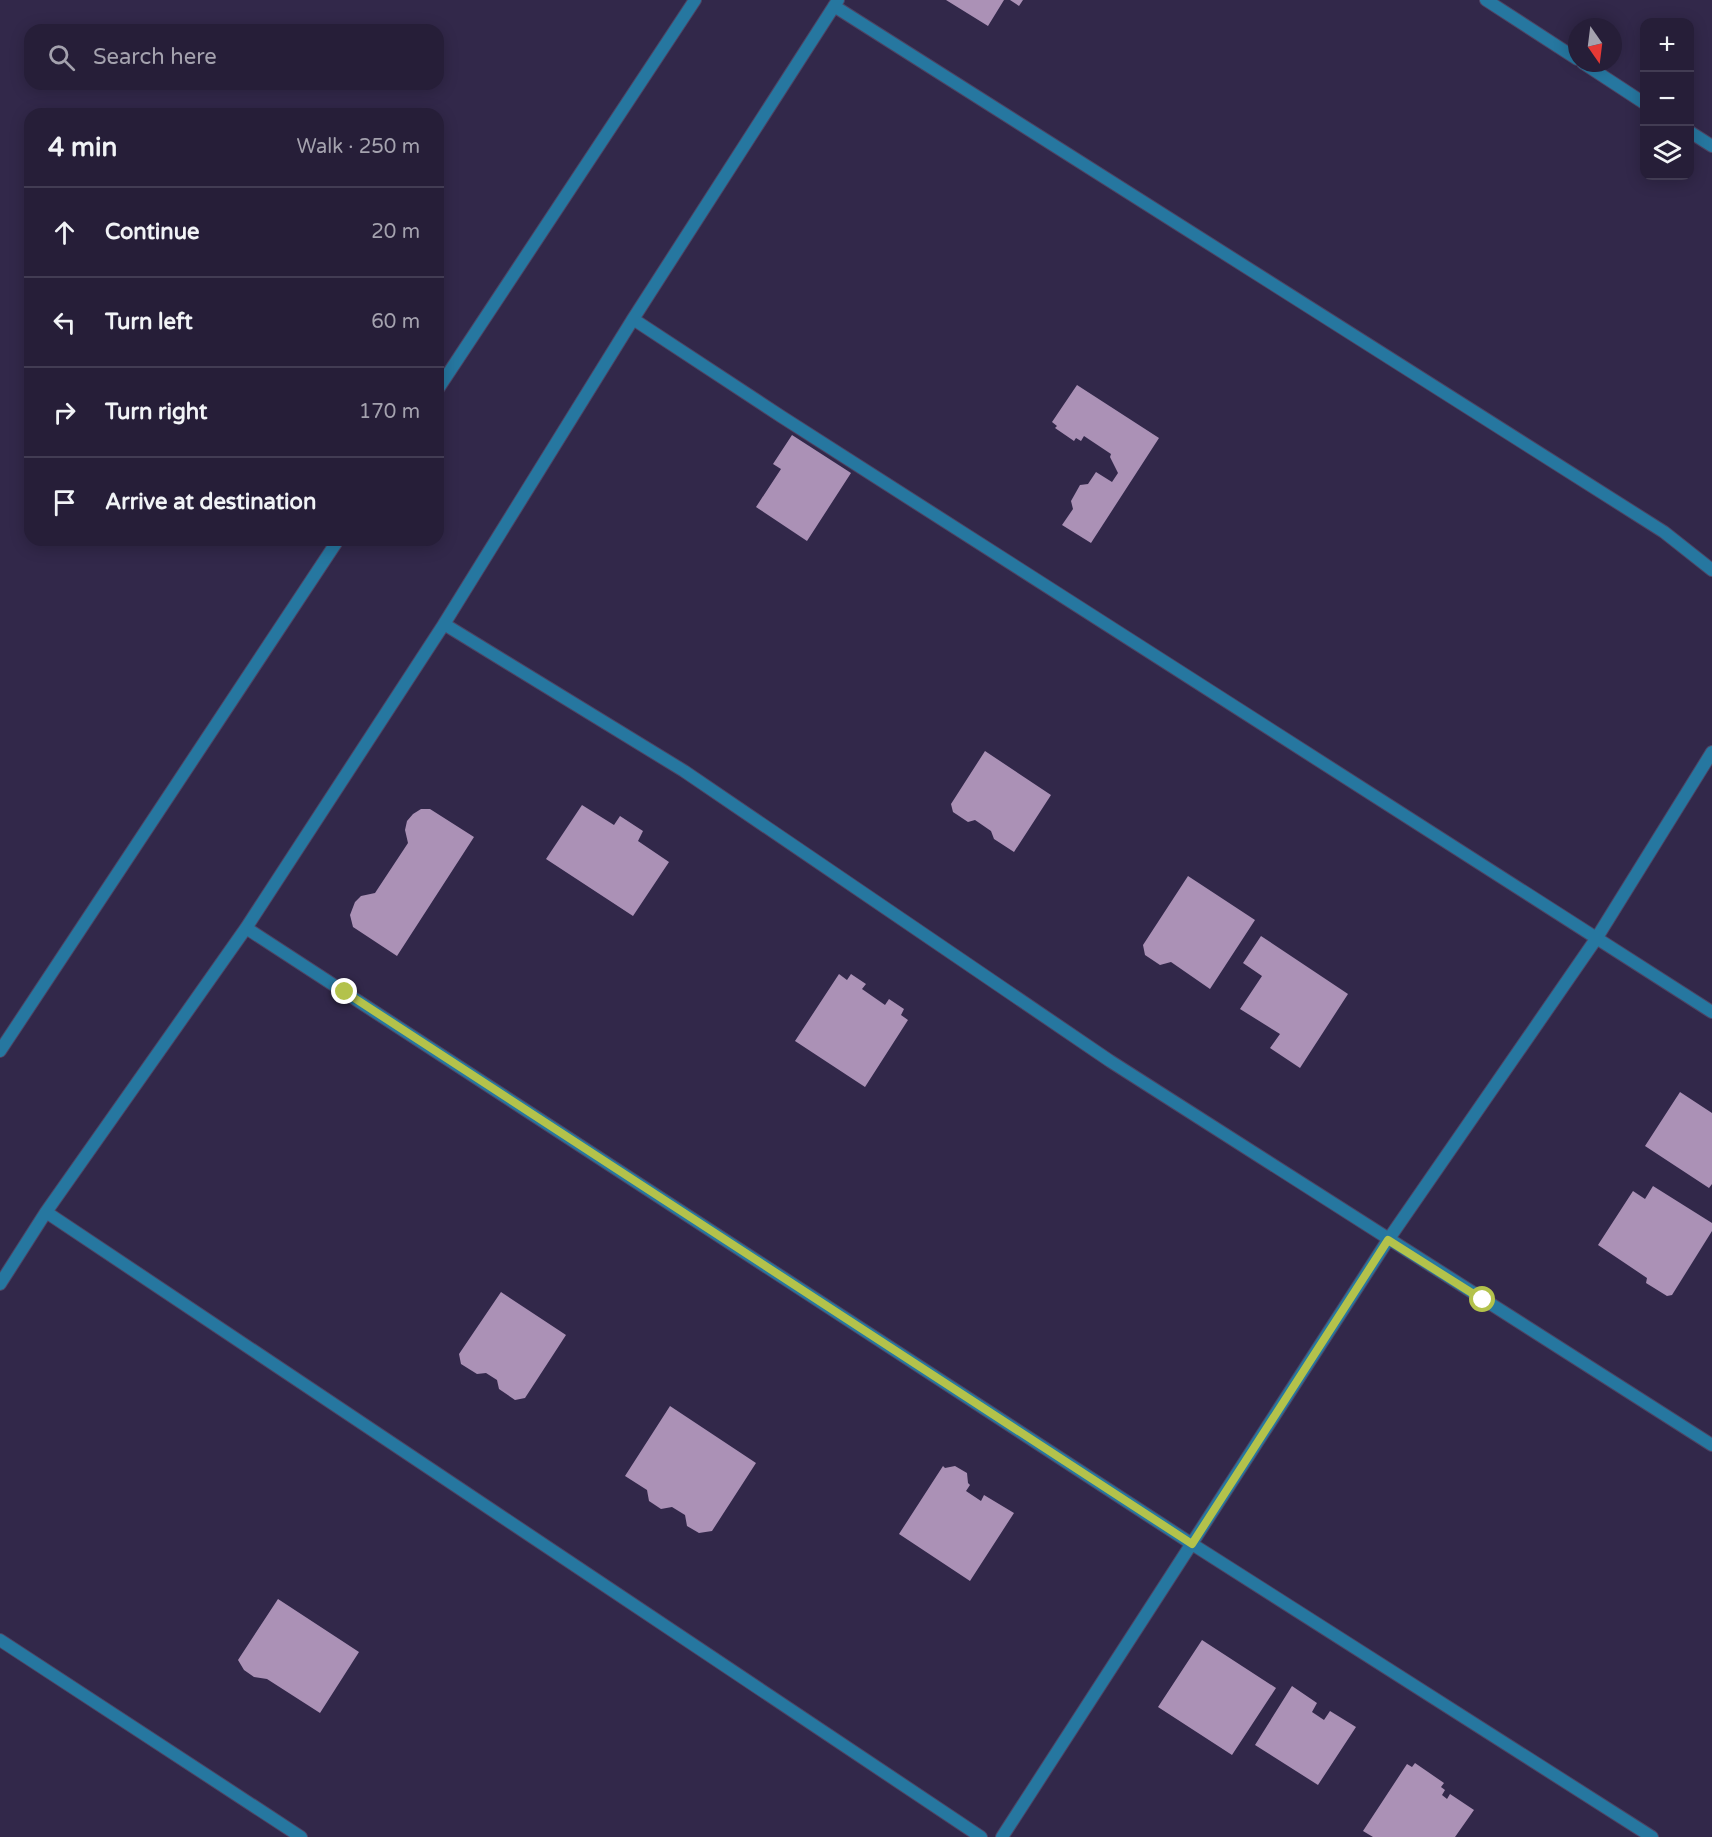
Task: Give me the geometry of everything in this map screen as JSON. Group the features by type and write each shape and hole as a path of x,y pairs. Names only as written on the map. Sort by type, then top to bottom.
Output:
{"street":[{"path":"444,380 695,0"},
{"path":"1486,0 1568,53"},
{"path":"0,1284 46,1212 246,928 444,624 633,319 836,3 1664,532 1712,570"},
{"path":"1597,72 1640,100"},
{"path":"1694,135 1712,146"},
{"path":"633,319 1712,1012"},
{"path":"0,1051 334,546"},
{"path":"444,624 684,771 1110,1061 1712,1446"},
{"path":"1002,1837 1388,1240 1596,939 1712,752"},
{"path":"246,928 1192,1544 1652,1837"},
{"path":"46,1212 981,1837"},
{"path":"0,1640 301,1837"}],"building":[{"path":"946,0 1004,0 988,26"},
{"path":"1010,0 1023,0 1019,6"},
{"path":"1077,385 1159,438 1091,543 1062,525 1073,509 1071,501 1080,485 1088,484 1096,472 1112,482 1118,473 1110,457 1111,454 1084,436 1081,441 1076,438 1074,441 1055,428 1057,426 1052,422"},
{"path":"792,435 851,473 807,541 756,507 781,469 773,464"},
{"path":"985,751 1051,795 1014,852 994,839 991,831 975,820 968,822 953,812 951,804"},
{"path":"582,805 614,825 620,816 643,831 638,841 669,862 633,916 546,859"},
{"path":"421,809 430,809 474,837 397,956 353,927 350,915 355,902 361,896 375,893 408,843 405,830 407,821"},
{"path":"1188,876 1255,920 1210,989 1171,962 1160,965 1145,955 1143,945"},
{"path":"1261,936 1348,994 1300,1068 1270,1048 1280,1034 1240,1009 1262,976 1243,963"},
{"path":"839,974 847,980 851,974 866,984 862,989 885,1005 889,999 904,1009 901,1015 908,1020 865,1087 795,1041"},
{"path":"1680,1092 1712,1113 1712,1184 1709,1188 1645,1146"},
{"path":"1653,1186 1712,1223 1712,1231 1672,1295 1667,1296 1646,1283 1647,1278 1598,1245 1633,1191 1645,1199"},
{"path":"501,1292 566,1335 525,1398 515,1400 499,1389 497,1380 486,1373 477,1374 461,1364 459,1354"},
{"path":"670,1406 756,1463 712,1531 699,1533 687,1526 685,1515 672,1507 661,1509 649,1501 647,1490 625,1476"},
{"path":"943,1466 945,1468 955,1466 967,1473 970,1485 966,1491 981,1501 984,1495 1014,1513 970,1581 899,1534"},
{"path":"278,1599 359,1652 320,1713 267,1679 254,1677 244,1670 238,1660"},
{"path":"1202,1640 1276,1688 1232,1755 1158,1707"},
{"path":"1292,1686 1317,1703 1312,1712 1324,1720 1330,1711 1356,1727 1318,1785 1255,1745"},
{"path":"1415,1763 1444,1783 1441,1787 1445,1790 1442,1795 1447,1799 1450,1794 1474,1810 1455,1837 1373,1837 1363,1831 1407,1764 1412,1767"}],"route":[{"path":"345,992 1192,1544 1388,1240 1483,1300"}]}
